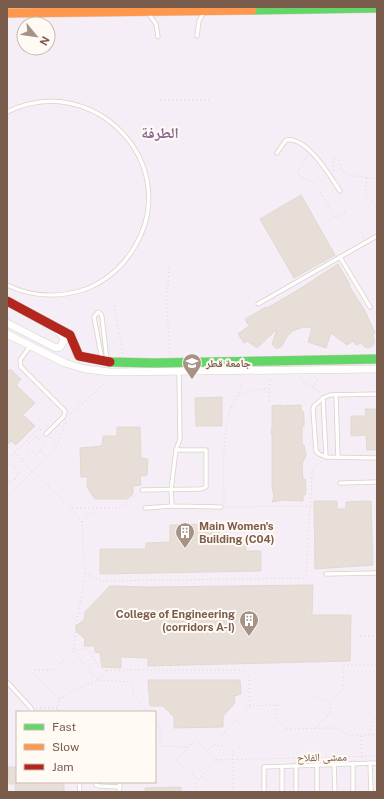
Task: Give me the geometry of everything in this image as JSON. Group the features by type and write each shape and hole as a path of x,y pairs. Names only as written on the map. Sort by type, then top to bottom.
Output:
{"street":[{"path":"7,13 377,8"},
{"path":"7,302 70,335 80,356 104,361 179,372 377,370"},
{"path":"7,323 53,348 58,348 64,344 64,339 56,328"},
{"path":"7,334 65,363 104,372 155,368 171,363 377,359"}],"lane":[{"path":"198,36 199,20 205,10"},
{"path":"146,11 155,20 158,29 158,37"},
{"path":"7,112 31,103 54,101 82,106 100,114 122,131 136,151 145,173 148,201 143,228 133,249 119,267 97,284 71,293 53,296 30,293 7,285"},
{"path":"277,153 286,140 297,141 310,151 340,191"},
{"path":"258,304 377,236"},
{"path":"340,257 370,307"},
{"path":"98,312 102,317 104,361 94,317 98,312"},
{"path":"30,345 20,360 21,367 65,411 64,416 46,434"},
{"path":"172,506 171,490 176,450 180,439 179,372"},
{"path":"377,394 336,395 325,397 312,409 316,451 319,454 326,457 338,458 377,458"},
{"path":"336,395 338,458"},
{"path":"325,397 326,457"},
{"path":"142,490 201,489 206,486 206,450 176,450"},
{"path":"340,483 377,482"},
{"path":"145,508 172,506 221,507"},
{"path":"326,574 377,573"},
{"path":"7,682 32,710"},
{"path":"353,763 353,792"},
{"path":"370,763 371,792"},
{"path":"264,792 264,766 282,767 317,764 377,763"},
{"path":"317,764 317,792"},
{"path":"334,764 335,792"},
{"path":"296,765 296,792"},
{"path":"282,767 282,792"},
{"path":"95,783 96,785 100,786 120,787"},
{"path":"119,792 120,783"}],"path":[{"path":"160,100 212,100"},
{"path":"310,151 297,174 312,182 318,188 336,218 346,212"},
{"path":"332,179 334,157 339,160 342,171 348,175 377,179"},
{"path":"367,178 365,194 376,206 377,212"},
{"path":"169,268 166,294 171,363"},
{"path":"114,305 124,363"},
{"path":"313,387 319,376 319,370"},
{"path":"244,371 242,386 231,407 228,420 224,454 224,507 310,506"},
{"path":"269,401 270,371"},
{"path":"300,371 301,380 313,387 325,397"},
{"path":"7,490 11,494 57,445 68,416 118,372"},
{"path":"238,396 244,392 255,389 269,389"},
{"path":"7,461 39,428 57,445"},
{"path":"36,436 46,446 41,450 36,455 27,446 36,436"},
{"path":"28,438 31,441"},
{"path":"41,450 47,456"},
{"path":"14,468 32,451"},
{"path":"15,452 22,461 71,508 82,522 86,573 78,613 73,651 99,680"},
{"path":"86,573 101,581 304,578 306,576 312,472 314,468 326,457"},
{"path":"7,467 10,464 19,473 10,483 7,480"},
{"path":"14,478 20,484"},
{"path":"71,508 118,508 142,490"},
{"path":"82,522 95,508"},
{"path":"360,636 377,636"},
{"path":"60,700 33,673 35,670 54,670 73,651 86,648 93,654 99,668 106,671 125,669 240,670 245,672 249,677 250,706"},
{"path":"315,728 330,713 330,703 344,688 344,665 377,665"},
{"path":"99,680 106,671"},
{"path":"32,710 56,708 60,700 73,690 99,680 133,682 133,693 146,711"},
{"path":"315,696 330,703"},
{"path":"208,750 250,706 277,705 276,718 287,729 336,728 348,735 377,735"},
{"path":"370,735 370,727 377,718"},
{"path":"156,722 160,726 160,746 188,747"},
{"path":"361,735 362,763"},
{"path":"195,792 195,785 198,780 217,760 196,739 176,760 198,780"},
{"path":"213,745 226,746 233,752 233,792"},
{"name":"ممشى الفلاح","path":"217,760 377,756"}],"shaded area":[{"name":"جامعة قطر","path":"7,7 377,7 377,792 7,792"}],"building":[{"path":"301,195 335,255 294,278 260,219"},
{"path":"338,264 350,285 349,286 364,309 375,333 372,335 374,344 371,347 366,348 361,343 356,345 353,341 347,345 331,333 326,348 308,342 312,328 304,327 292,331 282,346 278,348 275,348 272,344 277,329 257,348 247,341 244,343 238,334 249,326 245,319 293,293"},
{"path":"10,369 21,379 16,385 35,403 23,415 35,426 16,445 11,441 7,445 7,372"},
{"path":"222,397 222,426 196,426 195,398"},
{"path":"301,405 301,411 303,411 304,415 304,426 302,426 302,445 304,445 306,454 302,466 303,479 305,479 306,488 305,495 303,495 303,501 283,500 272,502 274,496 272,488 272,406"},
{"path":"365,409 377,409 377,450 367,450 366,435 351,436 351,416 366,416"},
{"path":"117,427 140,427 141,458 148,459 147,475 140,476 141,485 133,486 133,494 127,499 95,499 87,487 88,477 81,477 80,448 102,446 103,436 117,436"},
{"path":"314,501 337,501 337,509 346,509 346,502 371,501 373,565 315,569"},
{"name":"Main Women's Building (C04)","path":"219,524 220,538 246,538 246,551 261,551 261,571 100,574 100,549 146,549 146,543 170,542 170,525"},
{"name":"College of Engineering (corridors A-I)","path":"313,585 312,615 351,615 350,661 148,666 148,658 121,657 121,668 102,667 100,653 95,652 95,646 84,646 85,639 76,631 76,626 84,620 85,612 110,586"},
{"path":"148,680 240,680 241,694 234,696 235,703 223,716 223,727 174,728 174,717 163,706 150,706"},
{"path":"8,767 16,767 16,783 64,783 64,792 16,792 15,784 9,784"},
{"path":"181,787 181,792 145,792 145,788"}],"traffic: fast":[{"path":"252,10 377,8"},
{"path":"110,362 155,363 377,359"}],"traffic: slow":[{"path":"7,13 252,10"}],"traffic: jam":[{"path":"7,301 70,335 79,356 110,362"}],"place":[{"name":"جامعة قطر","path":"192,380"},
{"name":"Main Women's Building (C04)","path":"185,549"},
{"name":"College of Engineering (corridors A-I)","path":"249,637"}],"district":[{"name":"الطرفة","path":"160,132"}]}
